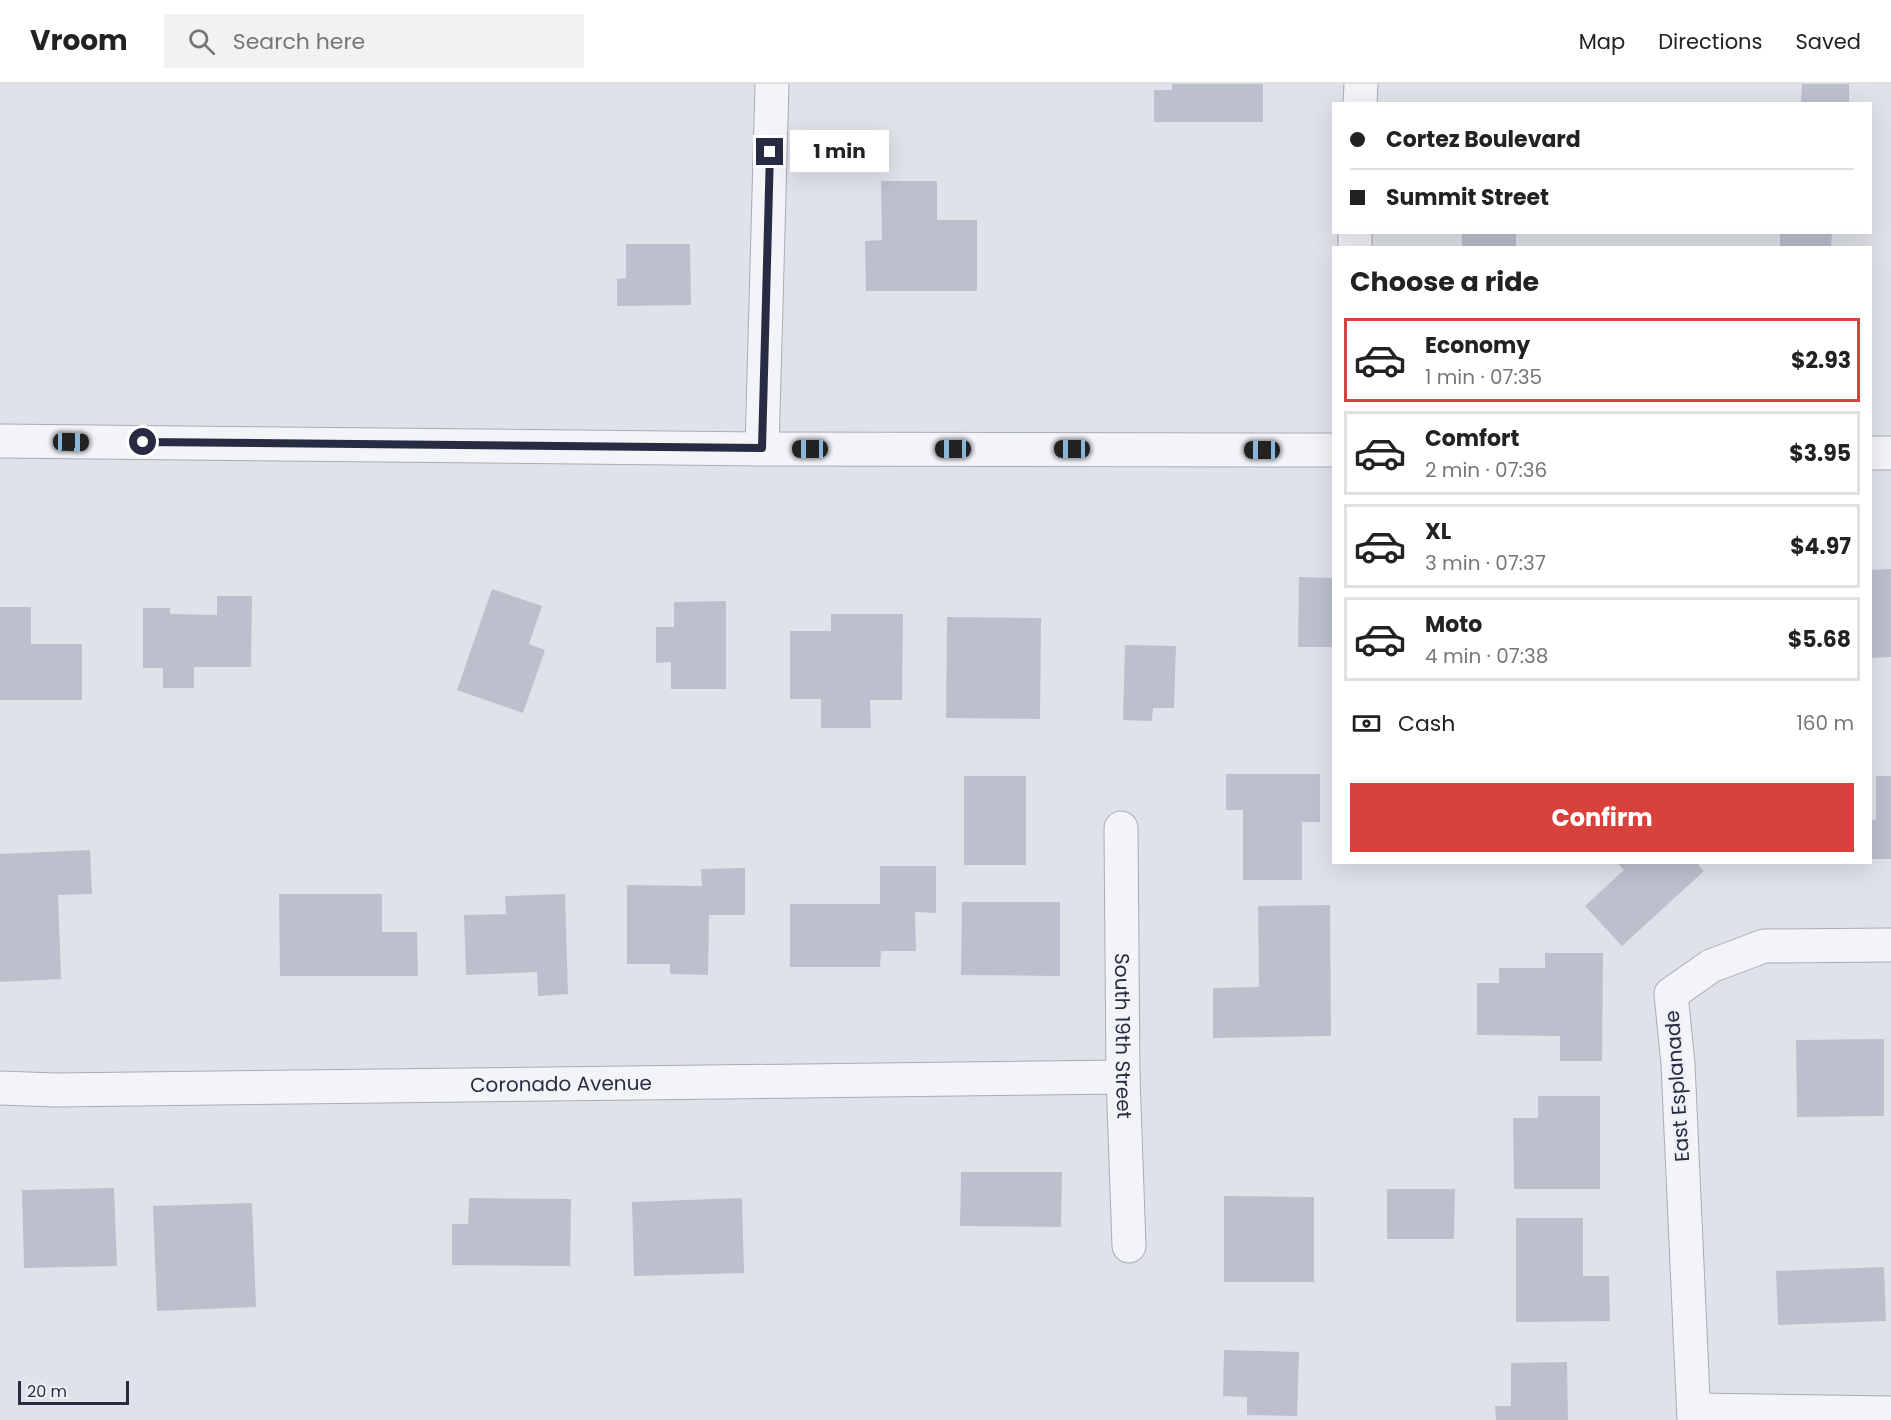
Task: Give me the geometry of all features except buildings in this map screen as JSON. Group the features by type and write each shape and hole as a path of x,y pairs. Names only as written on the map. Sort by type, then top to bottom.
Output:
{"street":[{"path":"762,448 772,84"},
{"path":"1360,102 1361,84"},
{"path":"0,441 762,448 1332,450"},
{"path":"1872,453 1891,453"},
{"name":"South 19th Street","path":"1121,828 1123,1077 1129,1246"},
{"name":"East Esplanade","path":"1694,1415 1678,1064 1671,994 1711,966 1764,946 1891,945"},
{"name":"Coronado Avenue","path":"0,1088 56,1090 1123,1077"},
{"path":"1694,1415 1891,1413"}],"route":[{"path":"143,442 762,448 770,152"}]}
